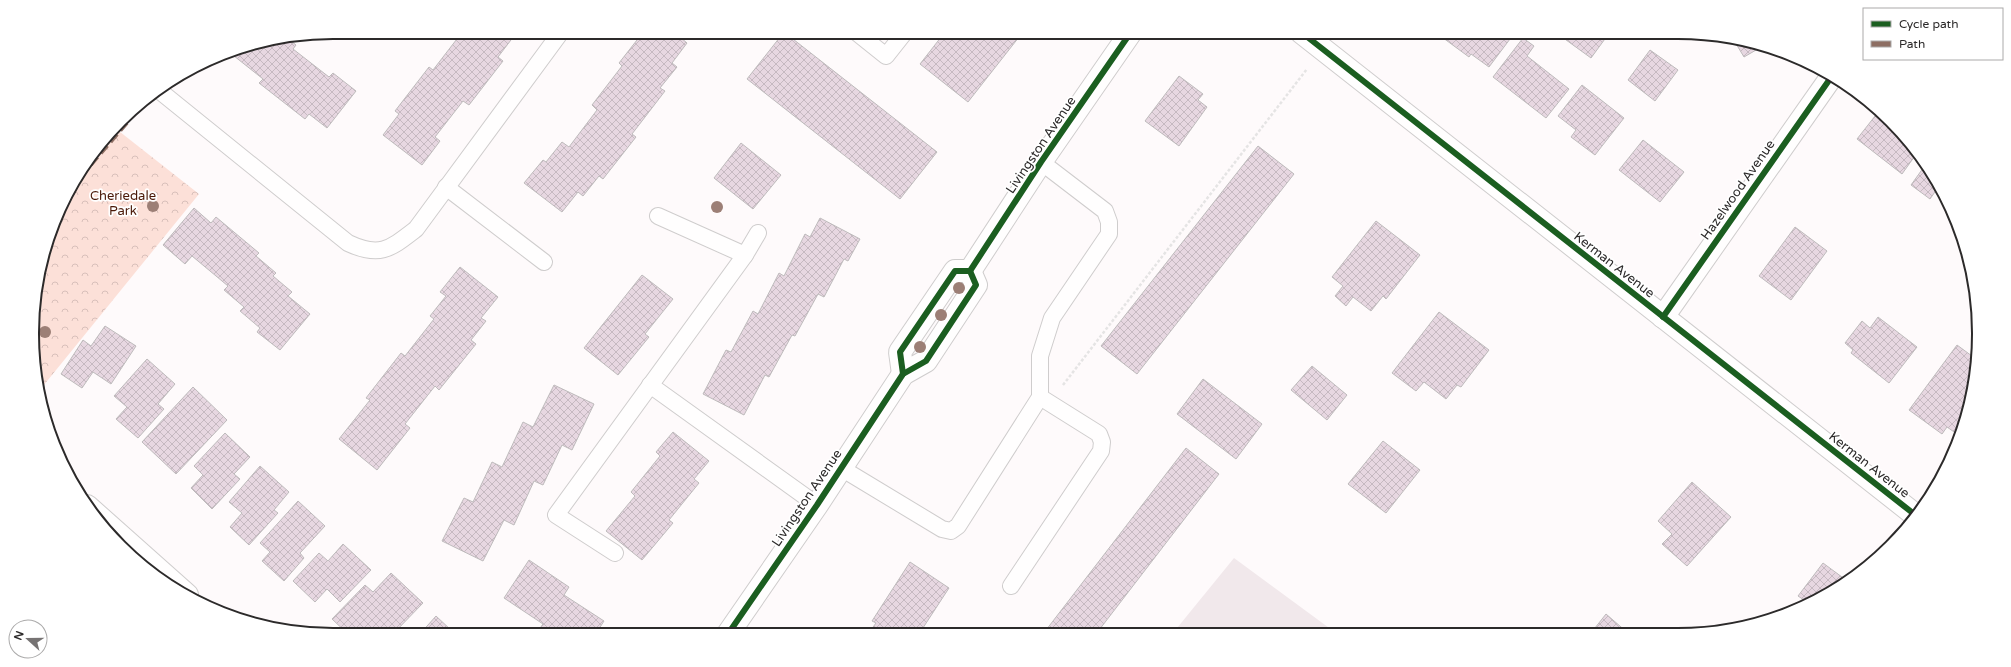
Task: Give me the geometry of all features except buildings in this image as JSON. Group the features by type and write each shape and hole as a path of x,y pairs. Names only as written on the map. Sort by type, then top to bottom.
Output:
{"street":[{"name":"Livingston Avenue","path":"732,628 817,505 903,374 926,361 976,285 970,271 1041,162 1126,39"},
{"name":"Kerman Avenue","path":"1310,39 1912,512"},
{"name":"Hazelwood Avenue","path":"1663,317 1829,81"},
{"path":"113,529 161,572"}],"lane":[{"path":"163,94 348,243 362,250 380,251 393,246 416,229 556,39"},
{"path":"865,39 886,56 899,39"},
{"path":"841,468 942,529 951,531 958,526 1045,400 1040,356 1050,324 1109,234 1109,222 1105,211 1041,162"},
{"path":"446,187 544,262"},
{"path":"658,216 745,255"},
{"path":"615,553 556,515 745,255 758,233"},
{"path":"650,385 817,505"},
{"path":"1011,586 1101,451 1102,442 1099,434 1045,400"}],"path":[{"path":"1045,400 1308,69"}],"shaded area":[{"path":"1234,558 1329,628 1177,628"}],"green space":[{"name":"Cheriedale Park","path":"119,131 199,194 44,385 39,334 42,295 49,257 61,221 78,186 112,139"}],"marked path":[{"path":"107,145 117,134"}],"cycle path":[{"path":"970,271 1041,162 1126,39"},
{"path":"1310,39 1912,512"},
{"path":"1663,317 1829,81"},
{"path":"903,374 900,352 955,271 970,271"},
{"path":"732,628 817,505 903,374 926,361 976,285 970,271"}]}
